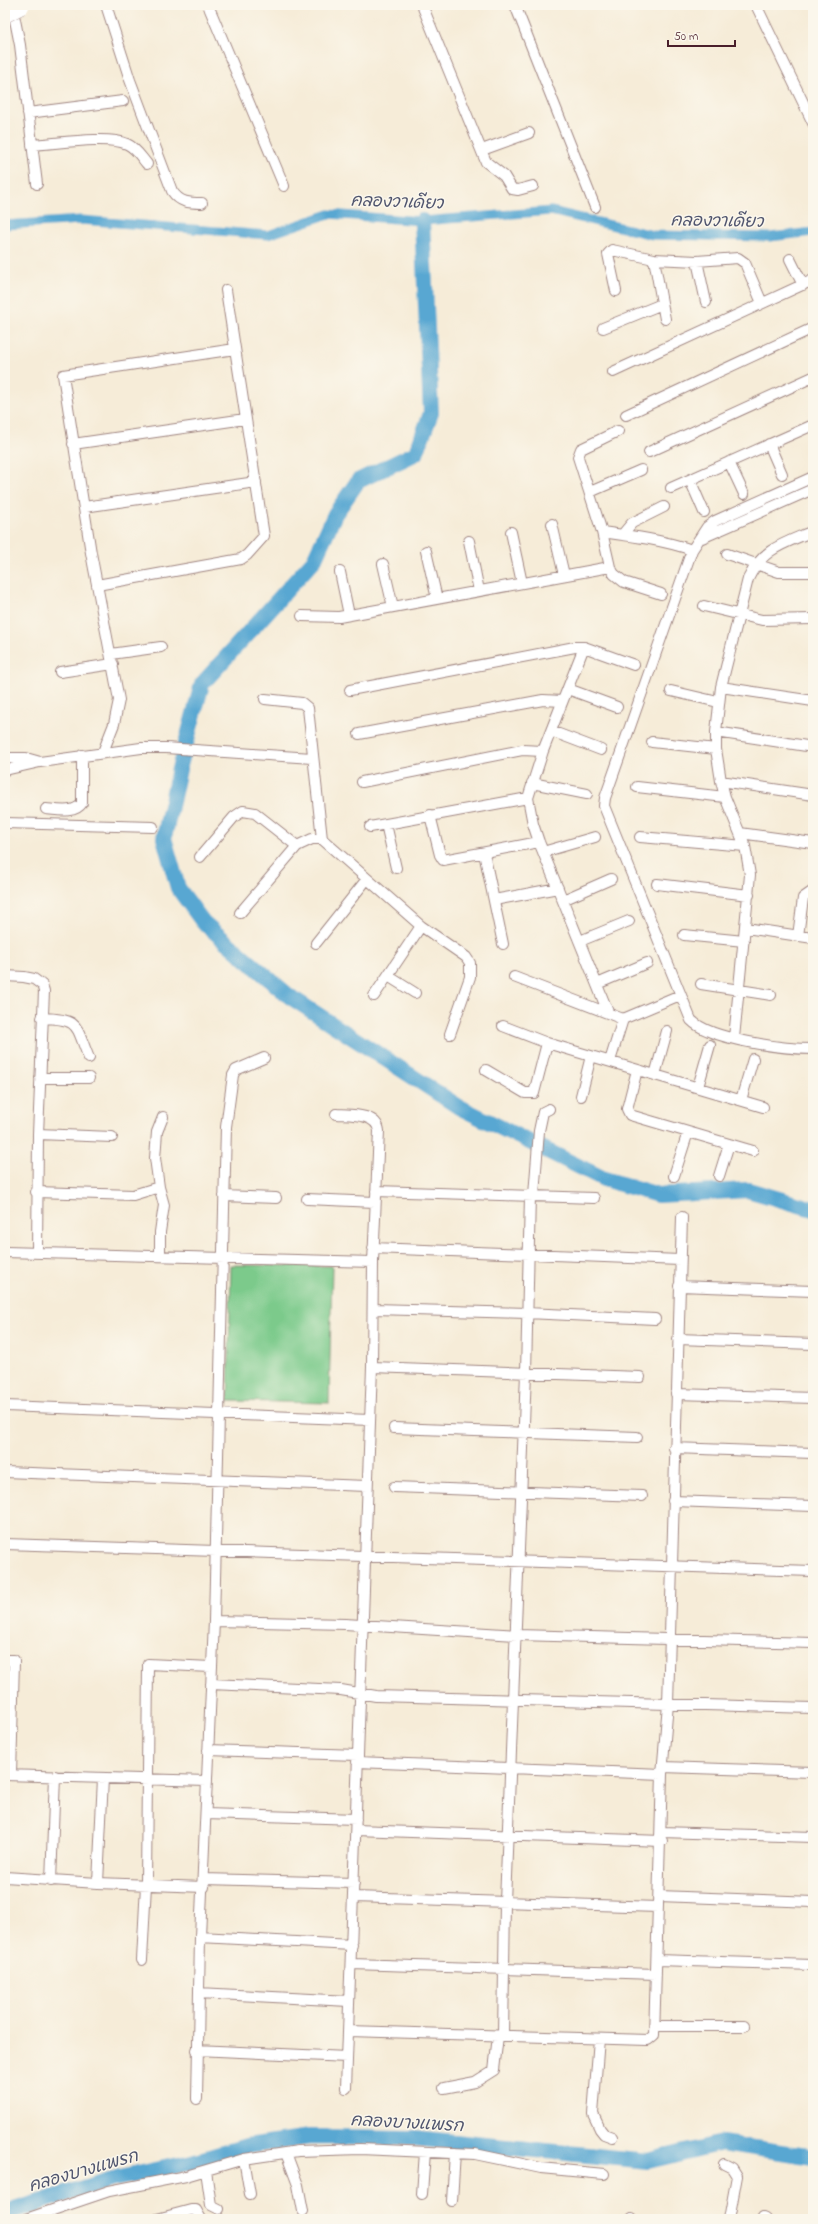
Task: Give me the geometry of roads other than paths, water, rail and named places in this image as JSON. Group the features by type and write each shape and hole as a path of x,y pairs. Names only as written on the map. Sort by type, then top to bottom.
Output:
{"highway":[{"path":"5,13 20,5"}],"street":[{"path":"12,5 20,45 37,184"},
{"path":"106,5 130,80 172,191 182,202 202,203"},
{"path":"208,5 284,186"},
{"path":"422,5 486,162 504,176 512,189 518,190 533,186"},
{"path":"515,5 595,207"},
{"path":"756,5 813,123"},
{"path":"28,112 123,101"},
{"path":"482,150 529,133"},
{"path":"32,145 102,140 120,142 132,147 147,164"},
{"path":"616,291 610,251 654,259 697,261 741,259 745,263 762,303"},
{"path":"654,259 665,319"},
{"path":"790,259 803,285"},
{"path":"697,261 706,302"},
{"path":"613,372 813,280"},
{"path":"97,585 232,561 247,555 264,536 226,290"},
{"path":"603,328 662,304"},
{"path":"626,415 813,328"},
{"path":"103,752 114,724 119,700 97,585 63,375 235,349"},
{"path":"649,452 813,377"},
{"path":"73,444 245,419"},
{"path":"671,488 769,444 812,429"},
{"path":"618,431 581,449 578,454 602,532 610,567 618,579 661,594"},
{"path":"769,444 782,474"},
{"path":"729,462 744,494"},
{"path":"590,492 641,470"},
{"path":"813,477 715,521 707,527 702,538 692,550 605,798 604,806 691,1020 696,1025 734,1038 778,1048 813,1049"},
{"path":"690,480 704,512"},
{"path":"84,507 256,482"},
{"path":"702,538 813,489"},
{"path":"622,535 632,523 664,507"},
{"path":"552,524 564,575"},
{"path":"734,1038 740,990 750,875 745,846 725,797 721,781 716,749 718,702 748,579 755,564 772,550 813,530"},
{"path":"511,532 522,583"},
{"path":"602,532 649,541 668,542 692,550"},
{"path":"469,541 479,591"},
{"path":"426,551 437,599"},
{"path":"727,554 755,564 789,573 813,572"},
{"path":"383,564 393,607"},
{"path":"302,616 333,618 610,567"},
{"path":"340,572 349,615"},
{"path":"704,606 739,616 762,620 813,619"},
{"path":"60,672 161,647"},
{"path":"350,690 575,647 584,647 634,665"},
{"path":"584,647 543,751 528,798 529,811 539,842 608,1012"},
{"path":"721,687 813,701"},
{"path":"568,689 617,707"},
{"path":"671,691 718,702"},
{"path":"265,699 302,703 306,705 309,711 312,758 322,839 421,926 466,956 470,964 470,977 450,1034"},
{"path":"359,734 544,700 562,701"},
{"path":"551,731 601,750"},
{"path":"716,732 813,747"},
{"path":"652,742 716,749"},
{"path":"5,770 40,762 103,752 166,748 312,758"},
{"path":"362,782 522,750 543,751"},
{"path":"46,809 70,810 82,803 82,756"},
{"path":"5,758 26,758 40,762"},
{"path":"721,781 813,795"},
{"path":"532,783 587,794"},
{"path":"636,787 725,797"},
{"path":"370,827 528,798"},
{"path":"200,857 234,817 243,811 255,813 296,846"},
{"path":"430,815 440,855 443,860 539,842"},
{"path":"5,823 153,826"},
{"path":"386,824 396,868"},
{"path":"740,833 813,843"},
{"path":"640,836 745,846"},
{"path":"543,852 595,837"},
{"path":"240,913 296,846 312,839 322,839"},
{"path":"484,853 504,944"},
{"path":"316,943 367,879"},
{"path":"563,900 611,879"},
{"path":"657,884 749,895"},
{"path":"494,900 558,888"},
{"path":"798,936 804,898 813,891"},
{"path":"580,941 629,921"},
{"path":"374,996 421,926"},
{"path":"746,928 813,938"},
{"path":"684,935 744,941"},
{"path":"597,984 647,963"},
{"path":"5,976 29,978 42,985 44,991 36,1192 37,1253"},
{"path":"388,976 415,993"},
{"path":"514,977 623,1018 680,995"},
{"path":"701,984 770,995"},
{"path":"42,1018 66,1019 72,1022 89,1058"},
{"path":"610,1061 623,1018"},
{"path":"503,1026 547,1043 763,1107"},
{"path":"655,1075 667,1031"},
{"path":"486,1070 526,1093 534,1093 547,1043"},
{"path":"698,1087 710,1045"},
{"path":"581,1096 592,1056"},
{"path":"197,2099 200,1937 204,1883 211,1667 214,1621 226,1127 230,1082 236,1070 264,1058"},
{"path":"741,1100 753,1059"},
{"path":"638,1070 628,1106 628,1113 753,1150"},
{"path":"40,1078 89,1078"},
{"path":"444,2088 475,2082 494,2070 500,2036 505,1969 508,1835 517,1634 526,1373 528,1254 532,1195 539,1131 542,1115 549,1109"},
{"path":"336,1114 370,1118 379,1128 373,1262 374,1309 357,1759 352,1964 346,2088"},
{"path":"160,1256 160,1232 164,1205 159,1187 155,1158 158,1132 163,1117"},
{"path":"674,1176 688,1132"},
{"path":"38,1134 112,1137"},
{"path":"719,1176 729,1144"},
{"path":"36,1192 132,1195 159,1187"},
{"path":"376,1191 594,1198"},
{"path":"224,1196 276,1198"},
{"path":"307,1199 375,1202"},
{"path":"349,2030 648,2040 654,2035 662,1836 663,1770 668,1704 674,1448 682,1217"},
{"path":"374,1248 680,1260"},
{"path":"5,1252 373,1262"},
{"path":"679,1286 813,1291"},
{"path":"374,1309 527,1313 655,1319"},
{"path":"678,1339 813,1344"},
{"path":"372,1367 640,1377"},
{"path":"676,1394 813,1398"},
{"path":"5,1406 370,1420"},
{"path":"394,1428 638,1437"},
{"path":"674,1448 813,1453"},
{"path":"5,1472 367,1486"},
{"path":"394,1486 642,1496"},
{"path":"673,1501 813,1506"},
{"path":"5,1544 813,1571"},
{"path":"214,1621 362,1626 517,1634 813,1642"},
{"path":"5,1660 14,1660 8,1775 207,1781"},
{"path":"142,1960 146,1886 145,1779 148,1664 211,1667"},
{"path":"211,1684 341,1690 360,1694 514,1700 813,1708"},
{"path":"208,1750 512,1768 813,1772"},
{"path":"51,1881 55,1776"},
{"path":"98,1883 103,1778"},
{"path":"206,1814 356,1819"},
{"path":"356,1830 508,1835 813,1837"},
{"path":"5,1876 51,1881 146,1886 204,1883 354,1883"},
{"path":"659,1896 813,1902"},
{"path":"354,1897 658,1907"},
{"path":"200,1937 352,1945"},
{"path":"657,1960 813,1965"},
{"path":"352,1964 656,1974"},
{"path":"199,1993 350,2001"},
{"path":"655,2026 744,2026"},
{"path":"599,2039 593,2114 600,2130 604,2134 612,2137"},
{"path":"197,2050 347,2057"},
{"path":"26,2219 109,2191 206,2171 244,2159 286,2153 360,2149 475,2154 542,2168 604,2174"},
{"path":"422,2194 424,2152"},
{"path":"286,2153 298,2186 303,2211"},
{"path":"452,2201 455,2153"},
{"path":"244,2159 250,2194"},
{"path":"724,2164 732,2168 737,2176 729,2219"},
{"path":"206,2171 209,2200 211,2205 220,2209"},
{"path":"157,2219 196,2210 201,2219"}],"waterway":[{"name":"คลองวาเดียว","path":"5,225 81,220 268,235 329,214 422,221 551,211 653,235 770,237 813,232"},
{"path":"422,221 431,413 416,453 358,481 335,514 314,560 202,684 179,769 164,838 178,888 203,922 289,996 459,1107 604,1179 658,1195 748,1190 813,1209"},
{"name":"คลองบางแพรก","path":"5,2213 110,2180 193,2162 247,2146 310,2137 414,2138 648,2161 722,2143 813,2157"}]}
